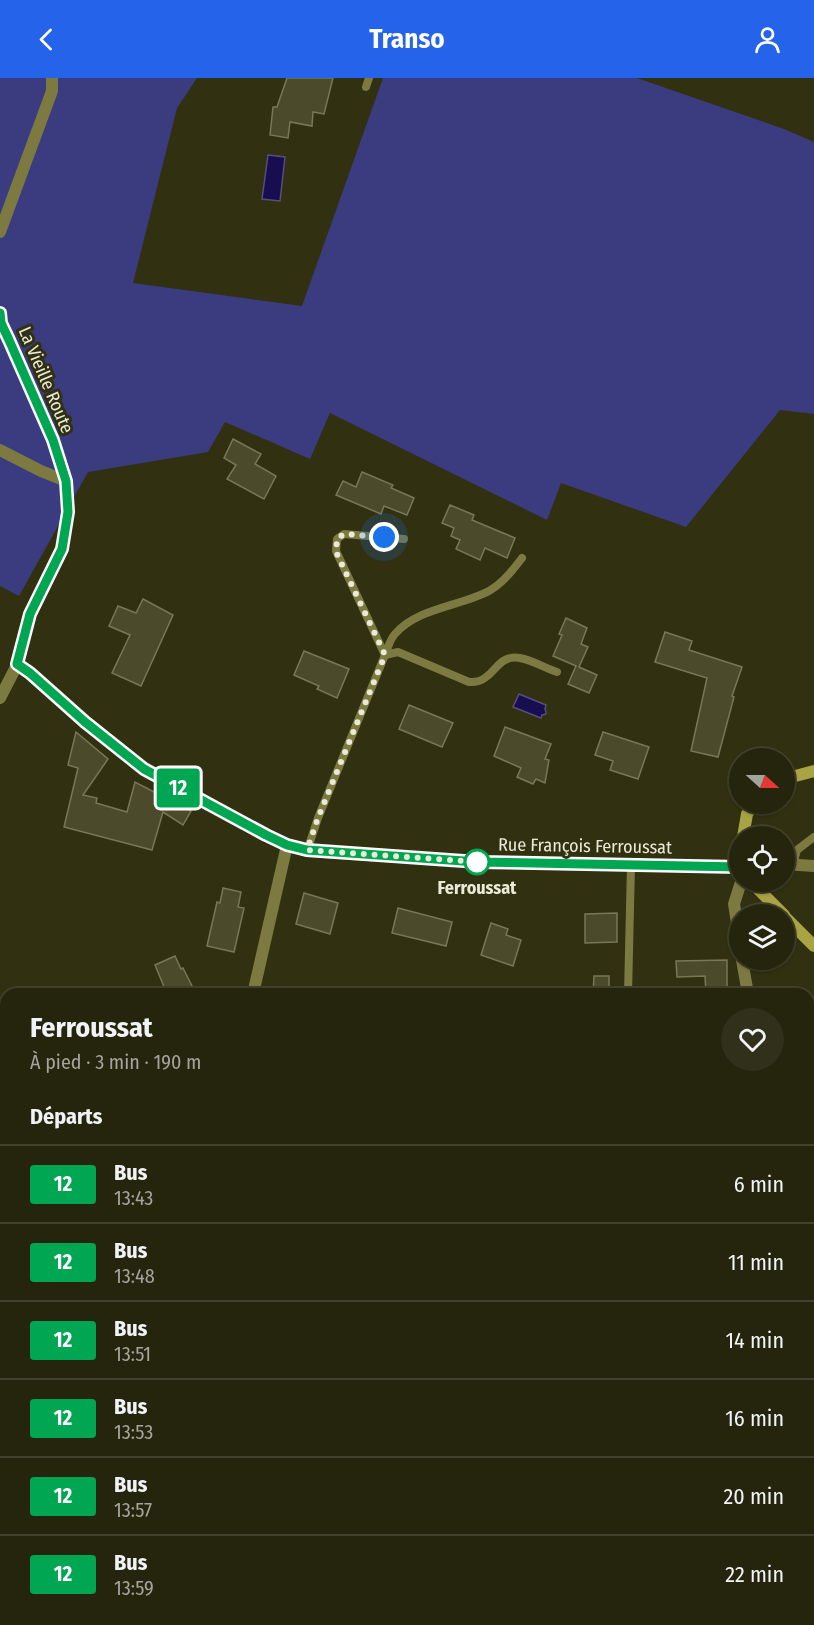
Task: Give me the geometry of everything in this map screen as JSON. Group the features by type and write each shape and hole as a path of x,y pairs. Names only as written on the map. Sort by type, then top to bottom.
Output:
{"main road":[{"path":"795,776 814,771"},
{"path":"761,892 772,904"},
{"path":"795,927 814,946"}],"street":[{"path":"0,232 52,92 52,78"},
{"name":"La Vieille Route","path":"0,314 1,323 53,440 66,481 68,512 62,549 30,614 17,664 0,698"},
{"path":"0,450 66,481"},
{"name":"Rue François Ferroussat","path":"17,664 144,769 287,845 307,850 478,862 729,867"},
{"path":"255,988 287,845"},
{"path":"795,865 814,866"},
{"path":"744,970 747,988"}],"lane":[{"path":"366,87 369,78"},
{"path":"385,655 336,552 337,539 344,534 404,539"},
{"path":"307,850 318,818 394,635 404,625 419,616 487,592 503,582 522,558"},
{"path":"385,655 398,652 469,682 479,681 508,658 519,658 556,672"},
{"path":"795,854 814,837"},
{"path":"628,988 631,865"}],"shaded area":[{"path":"0,78 197,78 177,108 133,283 302,306 383,78 637,78 784,129 814,142 814,414 780,410 686,527 561,483 547,520 330,413 310,459 225,422 208,452 88,472 19,596 0,586"},
{"path":"268,155 285,157 280,201 262,199"},
{"path":"519,694 546,705 546,714 541,718 513,707"}],"building":[{"path":"287,78 333,78 324,114 313,112 312,126 290,122 288,138 270,135 273,107 277,107"},
{"path":"233,439 261,454 255,464 276,476 264,499 227,479 236,465 224,458"},
{"path":"362,472 393,485 391,488 414,498 407,515 384,506 381,514 336,495 343,481 356,487"},
{"path":"450,505 474,515 472,520 515,538 507,558 485,548 480,560 456,549 460,540 451,536 454,528 442,523"},
{"path":"143,599 173,615 141,686 112,673 130,635 109,626 118,606 136,613"},
{"path":"566,618 587,628 581,644 588,647 579,667 597,675 589,693 568,684 576,666 553,656"},
{"path":"665,632 692,641 689,650 742,667 732,696 734,697 718,757 691,751 707,678 655,662"},
{"path":"304,651 349,669 337,698 317,689 319,686 294,675"},
{"path":"409,705 453,723 442,747 399,729"},
{"path":"505,727 551,744 545,759 549,760 545,783 536,779 533,784 517,777 521,768 494,756"},
{"path":"76,732 108,759 83,795 97,798 96,803 127,812 135,782 191,811 183,825 163,812 152,850 64,827 78,768 68,765"},
{"path":"603,732 649,747 638,779 610,770 613,761 595,755"},
{"path":"223,888 241,892 238,907 244,908 234,952 207,946 217,902 220,903"},
{"path":"304,893 338,903 330,934 296,924"},
{"path":"398,908 452,922 446,946 392,933"},
{"path":"617,913 617,942 585,943 585,914"},
{"path":"491,923 508,929 506,935 521,940 513,966 481,955"},
{"path":"175,956 193,988 165,988 155,965"},
{"path":"727,960 727,988 706,988 705,976 677,977 676,961"},
{"path":"594,976 609,976 609,988 593,988"}],"bus line":[{"name":"12","path":"0,313 1,323 53,440 66,481 68,512 62,549 30,614 17,664 144,769 266,835 287,845 307,850 478,862 729,867"}],"place":[{"name":"Ferroussat","path":"477,862"}],"route":[{"path":"384,537 344,534 337,539 336,552 385,655 307,850 477,862"}]}
